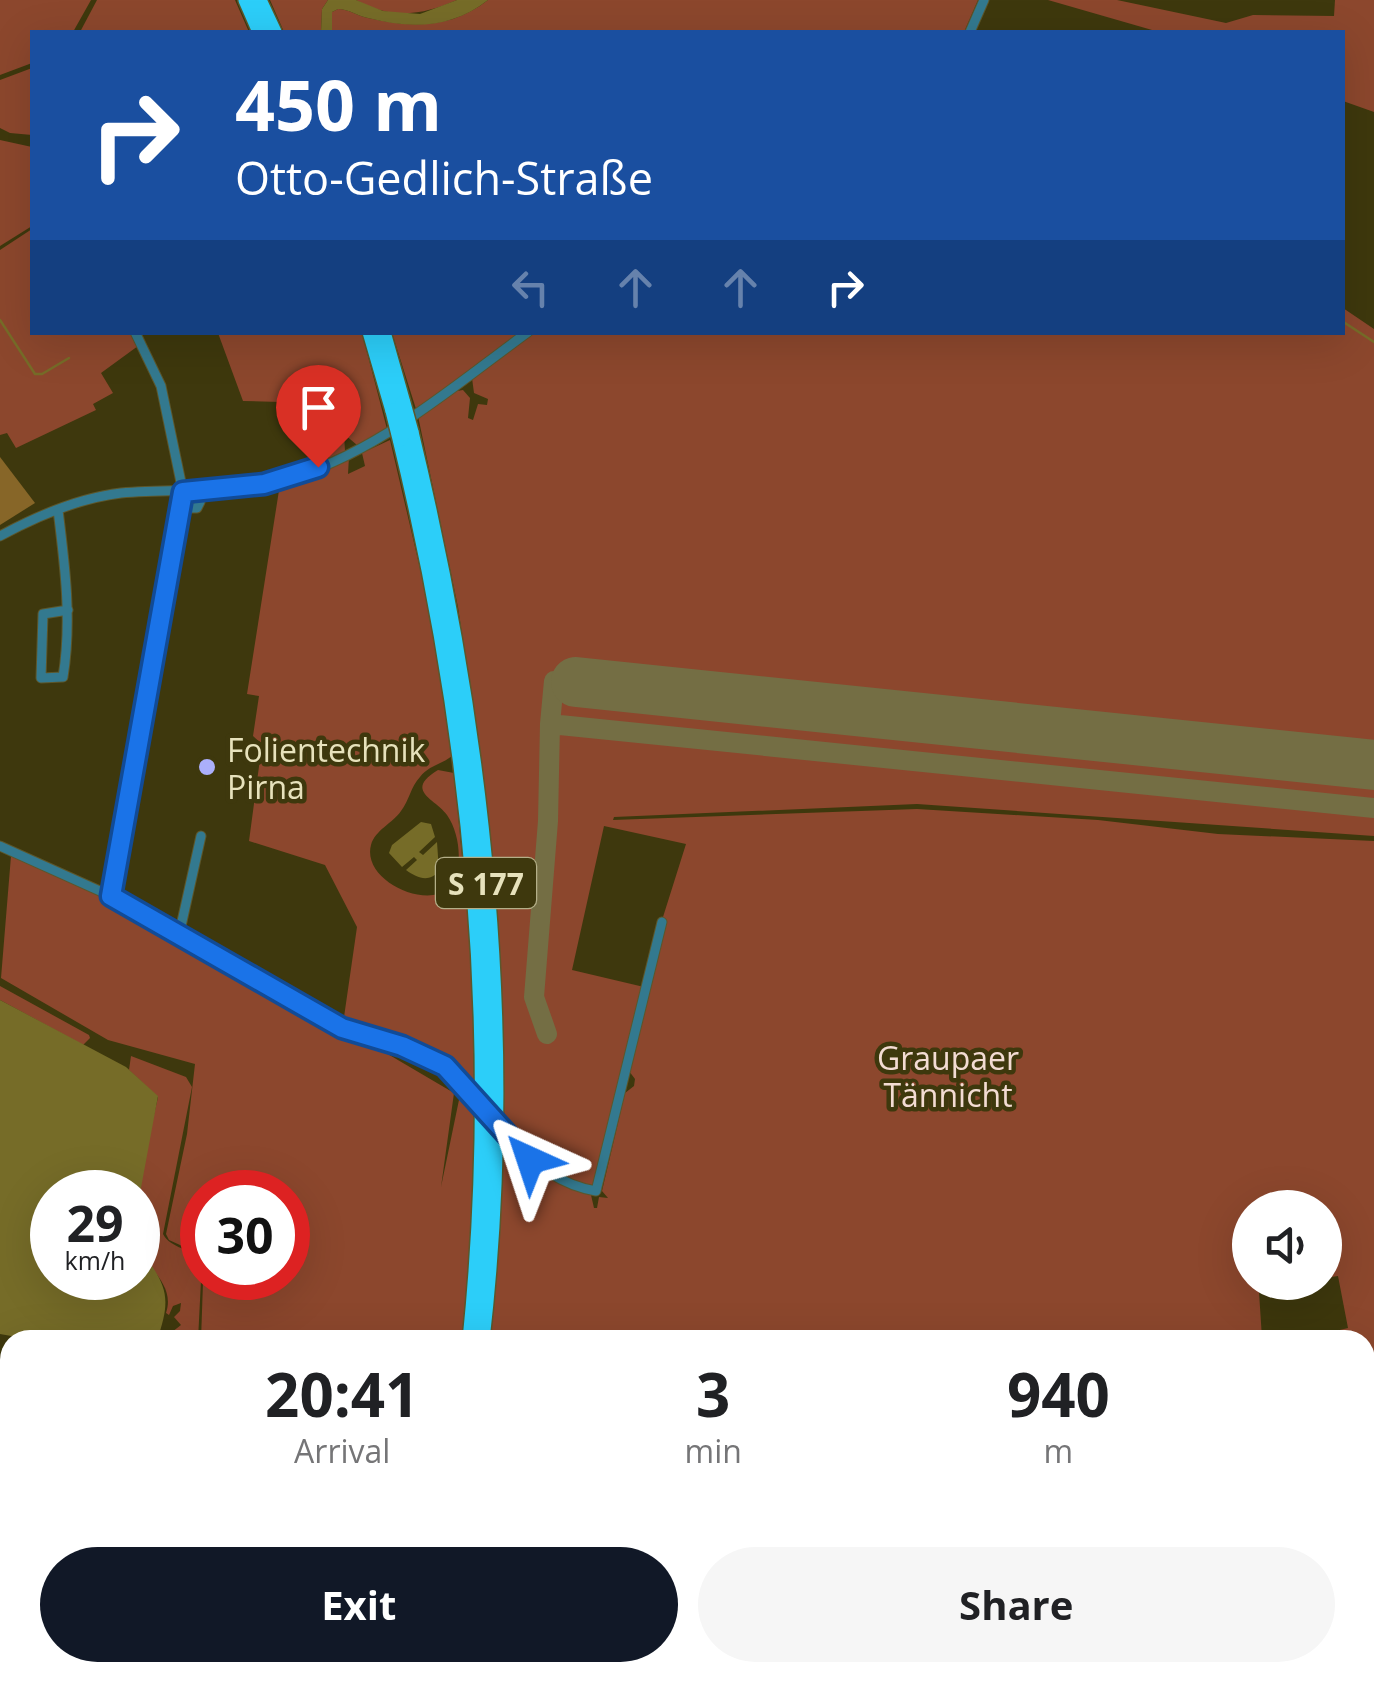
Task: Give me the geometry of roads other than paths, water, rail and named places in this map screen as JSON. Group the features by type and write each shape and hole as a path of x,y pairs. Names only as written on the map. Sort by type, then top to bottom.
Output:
{"highway":[{"path":"246,0 259,30"},
{"path":"260,0 273,30"},
{"name":"S 177","path":"371,335 398,407"},
{"name":"S 177","path":"384,335 398,407 450,608 485,868 495,1087 483,1330"},
{"name":"S 177","path":"406,436 455,710 480,959 481,1176 471,1330"}],"street":[{"path":"971,30 984,0"},
{"path":"111,896 183,492 164,396 136,335"},
{"path":"0,536 58,510 123,493 198,491 279,481 350,453 396,426 524,335"},
{"path":"180,508 197,508 198,491"},
{"path":"58,510 68,610 64,677 41,678 43,614 68,610"},
{"path":"179,935 201,836"},
{"path":"0,846 111,896 342,1028 430,1058 466,1085 539,1168 575,1186 596,1191 662,922"}],"waterway":[{"path":"0,320 35,374 69,358"},
{"path":"1345,323 1374,342"}],"place":[{"name":"Folientechnik Pirna","path":"207,767"}],"park label":[{"name":"Graupaer Tännicht","path":"948,1076"}]}
